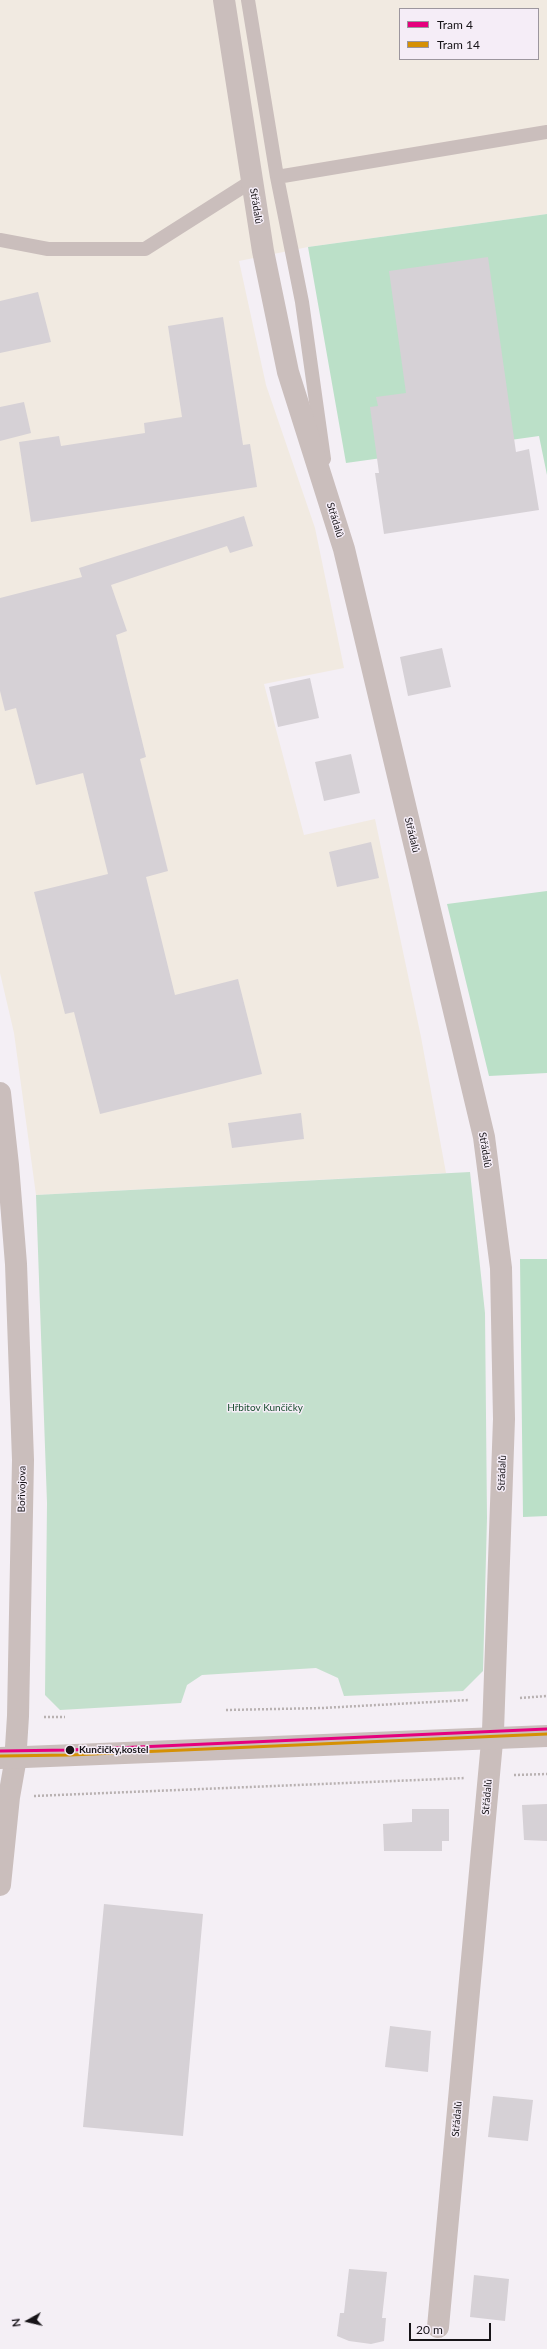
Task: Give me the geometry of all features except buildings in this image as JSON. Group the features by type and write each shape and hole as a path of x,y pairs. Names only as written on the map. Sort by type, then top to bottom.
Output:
{"street":[{"name":"Střádalů","path":"224,0 263,251 288,372 346,557 484,1137 501,1268 504,1419 493,1738 438,2327"},
{"name":"Bořivojova","path":"0,1093 16,1264 23,1460 19,1694 8,1758 9,1797 0,1885"},
{"path":"8,1758 547,1736"}],"lane":[{"path":"248,0 277,177 302,302 330,503"},
{"path":"277,177 547,132"},
{"path":"0,240 48,249 145,249 252,181"}],"path":[{"path":"226,1710 322,1708 547,1696"},
{"path":"9,1797 547,1774"}],"shaded area":[{"path":"0,0 547,0 547,214 308,247 239,261 266,385 315,528 344,668 264,684 304,835 375,819 421,1037 446,1173 36,1195 14,1033 0,973"}],"green space":[{"path":"547,214 547,475 539,436 346,463 308,247"},
{"path":"547,891 547,1073 489,1076 447,904"},
{"name":"Hřbitov Kunčičky","path":"470,1172 485,1313 487,1518 483,1671 463,1691 344,1696 338,1678 316,1668 202,1675 187,1685 181,1703 60,1710 45,1695 47,1503 36,1195"},
{"path":"520,1259 547,1259 547,1516 523,1517"}],"tram line":[{"name":"4","path":"0,1751 70,1750 547,1729"},
{"name":"14","path":"0,1756 70,1755 547,1734"}],"place":[{"name":"Kunčičky,kostel","path":"70,1750"}]}
